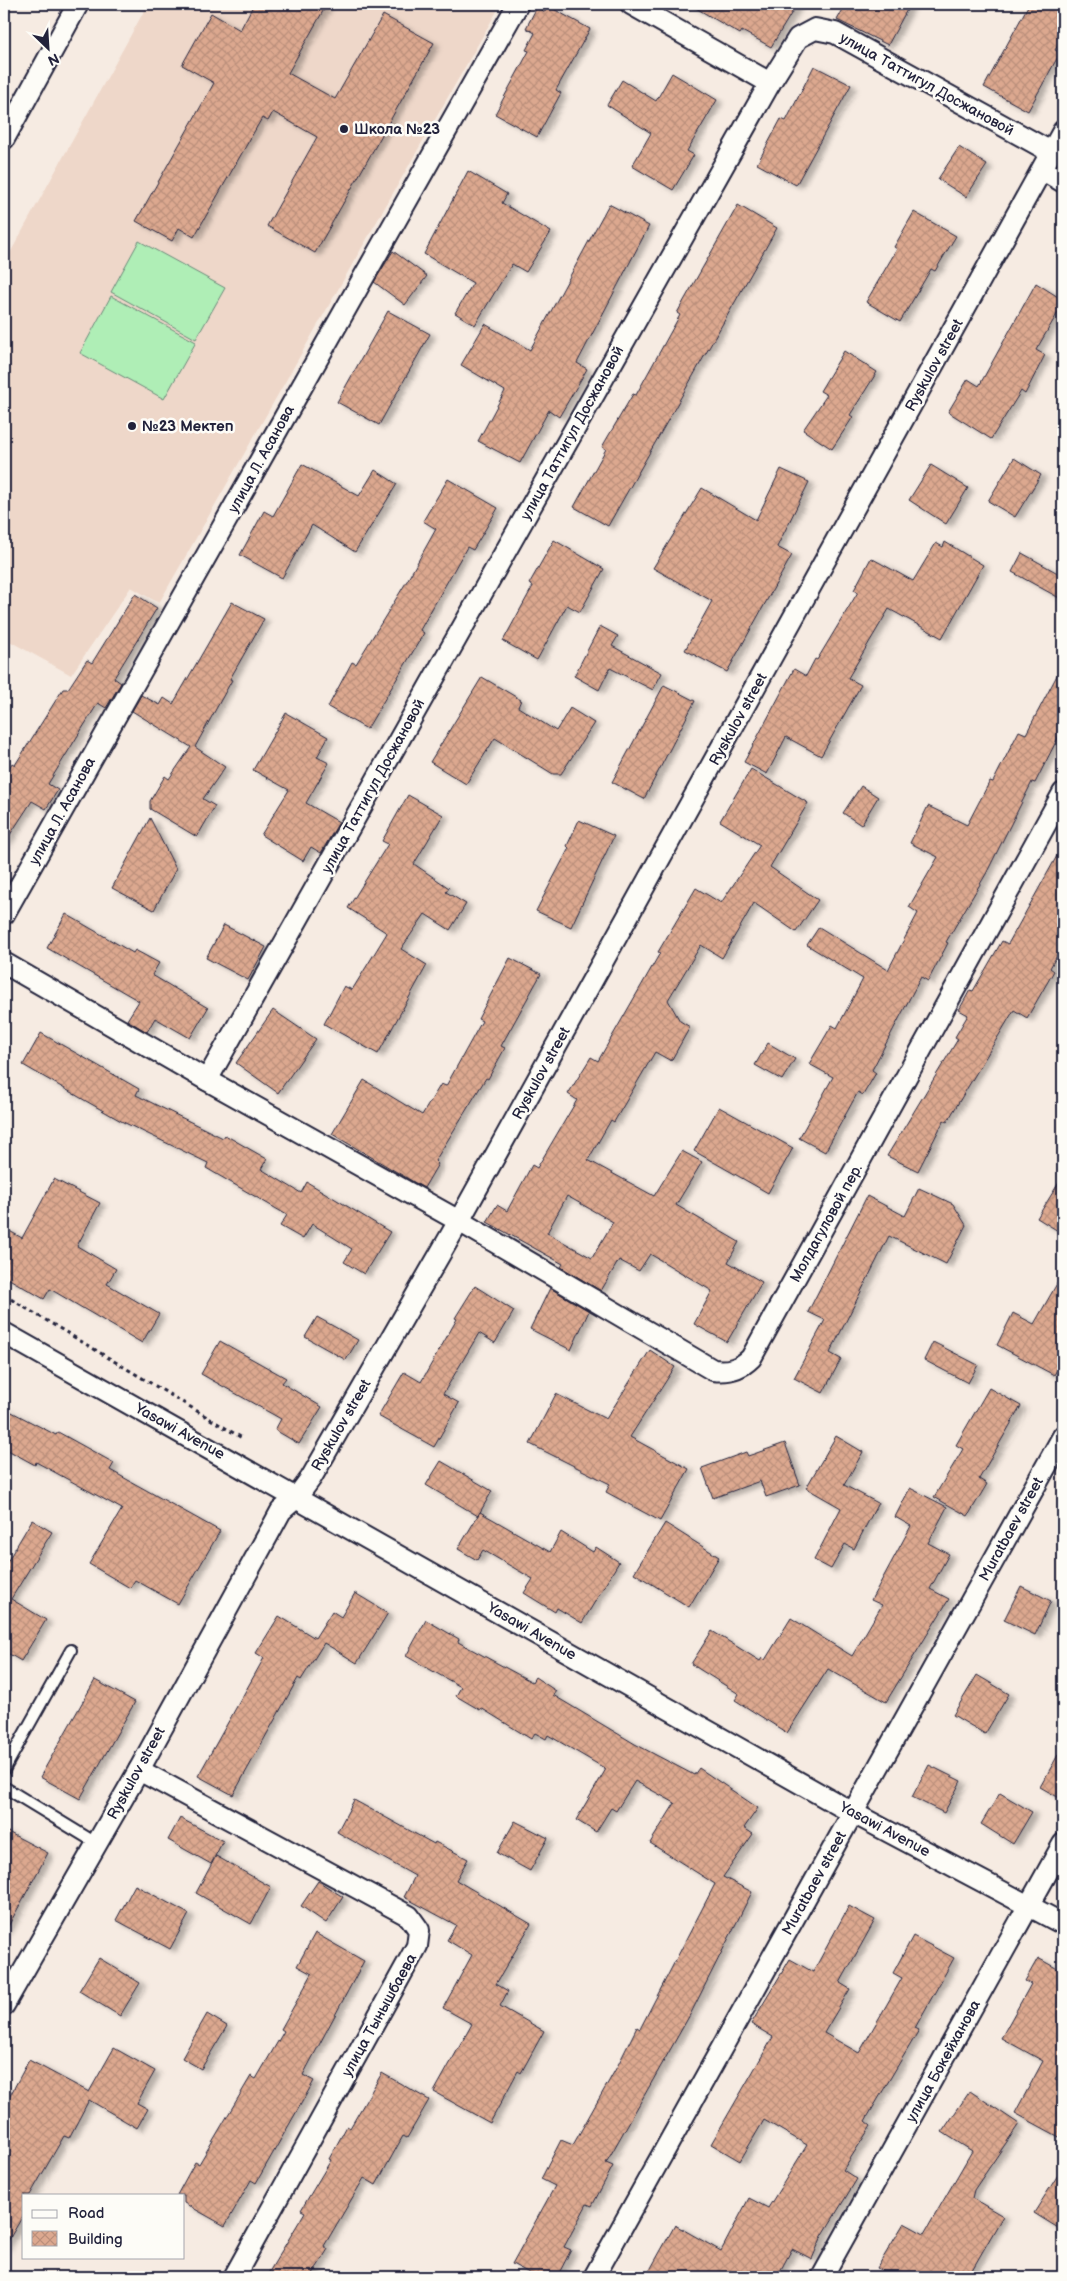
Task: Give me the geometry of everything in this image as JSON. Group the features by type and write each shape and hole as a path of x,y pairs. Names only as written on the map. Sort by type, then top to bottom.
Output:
{"street":[{"path":"4,139 11,107 78,4"},
{"name":"улица Л. Асанова","path":"4,914 518,4"},
{"path":"631,4 770,83"},
{"name":"улица Таттигул Досжановой","path":"207,1080 770,83 798,38 815,29 835,33 1047,161"},
{"name":"Ryskulov street","path":"4,2005 139,1770 268,1534 281,1512 297,1497 316,1469 460,1221 1063,130"},
{"path":"1047,161 1063,182"},
{"name":"Молдагуловой пер.","path":"460,1221 713,1370 725,1372 747,1362 1063,793"},
{"path":"4,963 207,1080 460,1221"},
{"name":"Yasawi Avenue","path":"4,1333 853,1813 1063,1924"},
{"name":"Muratbaev street","path":"594,2277 1063,1436"},
{"name":"улица Тынышбаева","path":"139,1770 409,1916 419,1930 417,1946 234,2277"},
{"name":"улица Бокейханова","path":"822,2277 1063,1844"}],"lane":[{"path":"4,1770 71,1650"},
{"path":"4,1787 96,1843"}],"path":[{"path":"4,1295 243,1439"}],"shaded area":[{"name":"№23 Мектеп","path":"148,4 501,4 159,603 131,587 71,675 4,638 4,264"}],"green space":[{"path":"139,241 225,288 196,339 111,292"},
{"path":"111,296 196,342 164,399 80,353"}],"building":[{"name":"Школа №23","path":"254,4 327,4 288,73 335,99 383,15 434,43 315,253 267,226 317,137 273,112 268,121 262,118 194,237 179,228 172,241 136,221 214,83 182,65 211,13 240,30"},
{"path":"689,4 797,4 771,47 742,31 740,34"},
{"path":"846,4 910,4 888,45 837,20"},
{"path":"1029,4 1063,4 1063,37 1055,50 1060,53 1028,111 984,87"},
{"path":"548,6 590,29 556,90 561,93 537,137 495,114 529,51 526,50 535,33 526,28 537,7 545,12"},
{"path":"814,66 851,85 796,185 757,164 781,119 786,121"},
{"path":"672,73 717,100 687,151 694,155 673,190 632,166 651,133 607,105 622,80 656,101"},
{"path":"959,147 987,165 966,197 938,179"},
{"path":"468,171 507,194 502,203 551,232 526,272 512,264 475,325 455,313 473,283 424,254"},
{"path":"609,204 649,226 577,363 587,369 559,417 549,410 520,463 478,441 505,391 461,365 485,324 530,350"},
{"path":"738,205 777,228 608,526 574,507 606,449 602,447 633,394 636,395 680,315 677,313"},
{"path":"914,212 956,236 935,271 931,269 900,322 866,302 897,249 894,247"},
{"path":"393,251 427,276 405,305 374,282"},
{"path":"1036,283 1063,300 1063,304 1036,350 1045,355 1025,394 1021,391 991,439 948,412 968,379 979,386"},
{"path":"388,311 430,334 379,425 337,402"},
{"path":"844,351 877,372 850,415 853,417 832,449 803,430 827,395 820,391"},
{"path":"1014,458 1041,475 1015,517 988,501"},
{"path":"302,464 359,496 375,470 397,484 355,552 312,525 282,578 240,555 264,511 273,516"},
{"path":"931,465 968,488 946,524 909,500"},
{"path":"781,469 809,482 777,547 792,555 727,672 685,650 712,601 653,568 702,488 756,520"},
{"path":"448,479 498,508 473,550 467,547 420,630 424,633 367,729 328,707 352,662 356,664 407,581 436,529 423,521"},
{"path":"554,540 604,569 580,612 567,605 537,660 503,641 533,586 529,584"},
{"path":"945,542 983,565 942,638 889,609 848,678 861,685 821,756 786,737 767,774 744,762 794,669 806,676 815,659 817,660 858,592 854,590 871,558 913,581 936,543 943,547"},
{"path":"1022,553 1063,576 1063,600 1012,572"},
{"path":"135,594 157,608 114,678 121,683 106,708 98,703 48,784 58,790 46,809 32,801 4,844 4,777 12,763 15,765 63,689 68,689 87,660 92,663"},
{"path":"232,602 264,619 195,747 225,767 203,799 215,806 197,837 150,809 150,801 165,776 169,779 191,747 132,711 141,695 160,705 164,698 173,704"},
{"path":"600,626 618,636 612,646 662,673 653,690 610,668 599,690 574,676"},
{"path":"1063,664 1063,728 1035,783 1032,782 986,874 946,942 948,943 928,981 921,977 872,1070 876,1073 863,1095 858,1092 825,1152 799,1138 833,1077 809,1064 832,1025 837,1028 863,979 807,945 819,927 888,970 918,913 909,907 938,857 910,843 928,806 967,825 990,781 993,782 1019,731 1026,734"},
{"path":"482,677 521,700 518,707 556,731 570,708 594,723 561,774 553,774 495,738 466,784 430,762"},
{"path":"664,685 695,701 644,799 612,782"},
{"path":"286,713 328,737 317,757 329,763 306,803 339,822 321,853 311,847 303,861 261,835 289,790 253,770"},
{"path":"751,769 808,803 770,867 818,900 796,932 754,903 722,958 701,945 668,1000 680,1021 690,1027 671,1061 655,1052 614,1122 611,1120 588,1160 654,1196 682,1151 702,1162 676,1205 739,1242 728,1262 762,1282 727,1342 694,1324 712,1291 650,1254 639,1271 619,1260 601,1291 561,1267 563,1264 487,1222 497,1205 507,1211 532,1165 537,1168 577,1100 568,1094 591,1057 598,1061 660,953 658,952 696,888 721,903 760,845 720,821","holes":["567,1196 613,1222 592,1258 547,1233"]},
{"path":"861,786 878,797 861,825 843,813"},
{"path":"408,795 443,815 414,864 449,888 446,892 466,904 450,930 425,914 401,949 427,965 378,1054 324,1024 344,986 352,990 387,933 348,908 388,844 382,841"},
{"path":"150,818 176,869 154,910 112,888"},
{"path":"579,820 614,836 571,927 536,911 569,848 567,846"},
{"path":"1063,845 1063,945 1050,968 1054,971 1027,1018 1014,1010 947,1122 944,1120 918,1171 887,1156 958,1039 955,1037 968,1015 959,1010 970,990 973,991 1002,941 1008,944"},
{"path":"66,914 133,953 135,950 159,963 152,975 208,1008 190,1038 155,1018 147,1032 127,1020 139,1001 47,948"},
{"path":"224,925 266,947 248,980 206,958"},
{"path":"510,958 541,974 501,1046 505,1048 488,1079 486,1078 435,1161 438,1164 424,1188 332,1134 364,1080 422,1115 441,1084 446,1086 482,1021 478,1019"},
{"path":"273,1010 316,1039 278,1093 236,1063"},
{"path":"41,1033 139,1089 136,1095 223,1138 225,1135 267,1159 261,1169 301,1193 307,1182 390,1232 364,1274 344,1262 352,1249 312,1224 303,1239 280,1226 287,1215 206,1168 208,1163 121,1121 23,1065"},
{"path":"768,1043 795,1059 782,1080 755,1065"},
{"path":"719,1107 793,1148 768,1193 694,1151"},
{"path":"1063,1176 1063,1234 1037,1218"},
{"path":"54,1179 100,1203 77,1246 116,1269 107,1284 159,1314 142,1343 50,1289 44,1299 4,1276 4,1228 22,1238"},
{"path":"919,1188 953,1204 966,1225 946,1264 889,1236 830,1353 841,1359 823,1393 794,1378 825,1320 808,1312 867,1196 905,1216"},
{"path":"1063,1273 1063,1359 1054,1375 997,1345 1013,1313 1034,1324"},
{"path":"475,1286 514,1311 495,1343 479,1333 443,1394 459,1403 434,1447 378,1416 404,1372 421,1382 457,1319 455,1318"},
{"path":"550,1288 589,1311 571,1350 530,1329"},
{"path":"317,1317 358,1340 346,1360 305,1337"},
{"path":"220,1341 286,1378 282,1383 322,1407 299,1444 275,1430 281,1419 201,1374"},
{"path":"933,1342 978,1365 968,1383 924,1360"},
{"path":"650,1350 675,1367 630,1437 689,1469 660,1521 606,1492 610,1484 530,1444 556,1394 606,1419"},
{"path":"989,1388 1021,1406 979,1479 987,1484 968,1516 934,1497 963,1449 956,1445"},
{"path":"4,1408 56,1435 58,1432 114,1463 110,1470 220,1531 178,1604 135,1580 130,1588 89,1564 122,1509 36,1462 35,1465 4,1448"},
{"path":"836,1436 863,1452 844,1485 878,1503 854,1549 845,1544 831,1569 814,1560 841,1508 806,1488"},
{"path":"785,1443 800,1485 766,1497 760,1481 713,1498 702,1468 746,1452 748,1456"},
{"path":"441,1461 492,1491 478,1516 426,1485"},
{"path":"910,1488 947,1507 928,1543 949,1554 930,1589 949,1599 886,1702 828,1669 787,1733 735,1700 739,1694 691,1664 712,1631 760,1661 762,1658 765,1660 791,1618 852,1656 882,1605 871,1600 911,1526 895,1517"},
{"path":"480,1512 550,1552 561,1532 593,1552 596,1547 619,1562 582,1623 557,1608 555,1612 524,1593 533,1579 483,1550 477,1560 458,1549"},
{"path":"32,1520 52,1532 11,1599 46,1620 21,1661 4,1651 4,1567"},
{"path":"665,1523 719,1557 689,1607 634,1573"},
{"path":"1021,1586 1051,1601 1035,1635 1004,1620"},
{"path":"355,1593 388,1613 357,1663 324,1643 301,1680 298,1678 233,1795 198,1776 264,1658 256,1653 279,1616 315,1638 332,1611 341,1617"},
{"path":"426,1620 459,1639 458,1642 532,1682 535,1677 556,1691 553,1695 635,1744 694,1775 699,1768 758,1808 744,1828 753,1834 723,1877 752,1892 691,2013 606,2163 613,2166 592,2206 587,2204 564,2247 571,2250 557,2277 537,2277 512,2264 555,2186 541,2179 561,2140 573,2145 637,2027 640,2029 715,1884 650,1843 675,1803 635,1781 616,1811 611,1808 596,1832 576,1820 606,1769 548,1735 546,1739 535,1733 531,1739 481,1708 480,1710 456,1696 461,1687 406,1656"},
{"path":"977,1675 1009,1694 985,1734 953,1715"},
{"path":"95,1680 135,1702 80,1799 40,1777"},
{"path":"1063,1746 1063,1800 1040,1787"},
{"path":"929,1765 961,1781 944,1813 912,1797"},
{"path":"1000,1793 1032,1812 1013,1844 981,1824"},
{"path":"354,1800 434,1844 435,1842 468,1859 456,1880 531,1924 496,1984 508,1991 500,2006 544,2031 521,2073 518,2071 490,2123 434,2092 472,2024 443,2008 472,1955 447,1940 456,1925 404,1897 415,1876 337,1832"},
{"path":"180,1818 223,1841 211,1864 168,1840"},
{"path":"515,1821 548,1838 530,1871 497,1853"},
{"path":"4,1830 48,1853 4,1934"},
{"path":"216,1856 271,1887 251,1924 196,1893"},
{"path":"318,1881 343,1897 326,1923 301,1906"},
{"path":"135,1885 189,1914 170,1949 116,1920"},
{"path":"849,1906 875,1920 840,1983 850,1989 824,2033 859,2053 902,1978 893,1973 913,1936 954,1958 915,2028 919,2030 865,2121 871,2126 843,2170 857,2179 822,2236 812,2259 792,2249 777,2277 646,2277 675,2225 721,2251 749,2198 768,2208 807,2145 764,2120 740,2161 711,2144 773,2037 751,2024 790,1959 813,1972"},
{"path":"315,1933 364,1961 303,2075 314,2081 256,2183 251,2180 225,2226 185,2204 185,2194 178,2194 195,2162 199,2164 251,2076 256,2079 284,2031 281,2029 312,1974 297,1966"},
{"path":"99,1958 140,1983 120,2016 79,1991"},
{"path":"1038,1958 1063,1972 1063,2072 1060,2071 1055,2080 1063,2084 1063,2139 1015,2113 1043,2061 1001,2038 1031,1984 1025,1981"},
{"path":"207,2014 227,2026 201,2069 182,2058"},
{"path":"114,2048 155,2071 137,2103 148,2109 137,2128 89,2100 69,2138 64,2136 31,2194 22,2194 22,2217 4,2248 4,2107 29,2060 89,2092"},
{"path":"382,2073 429,2100 407,2138 403,2136 376,2185 364,2178 324,2246 328,2249 311,2277 266,2277 305,2212 301,2210 331,2160 329,2159 347,2126 350,2128"},
{"path":"970,2091 1019,2124 974,2190 972,2198 1003,2216 968,2277 893,2277 877,2268 904,2223 924,2234 972,2151 942,2132"},
{"path":"1063,2167 1063,2231 1034,2213"}],"place":[{"name":"Школа №23","path":"344,129"},
{"name":"№23 Мектеп","path":"132,426"}]}
